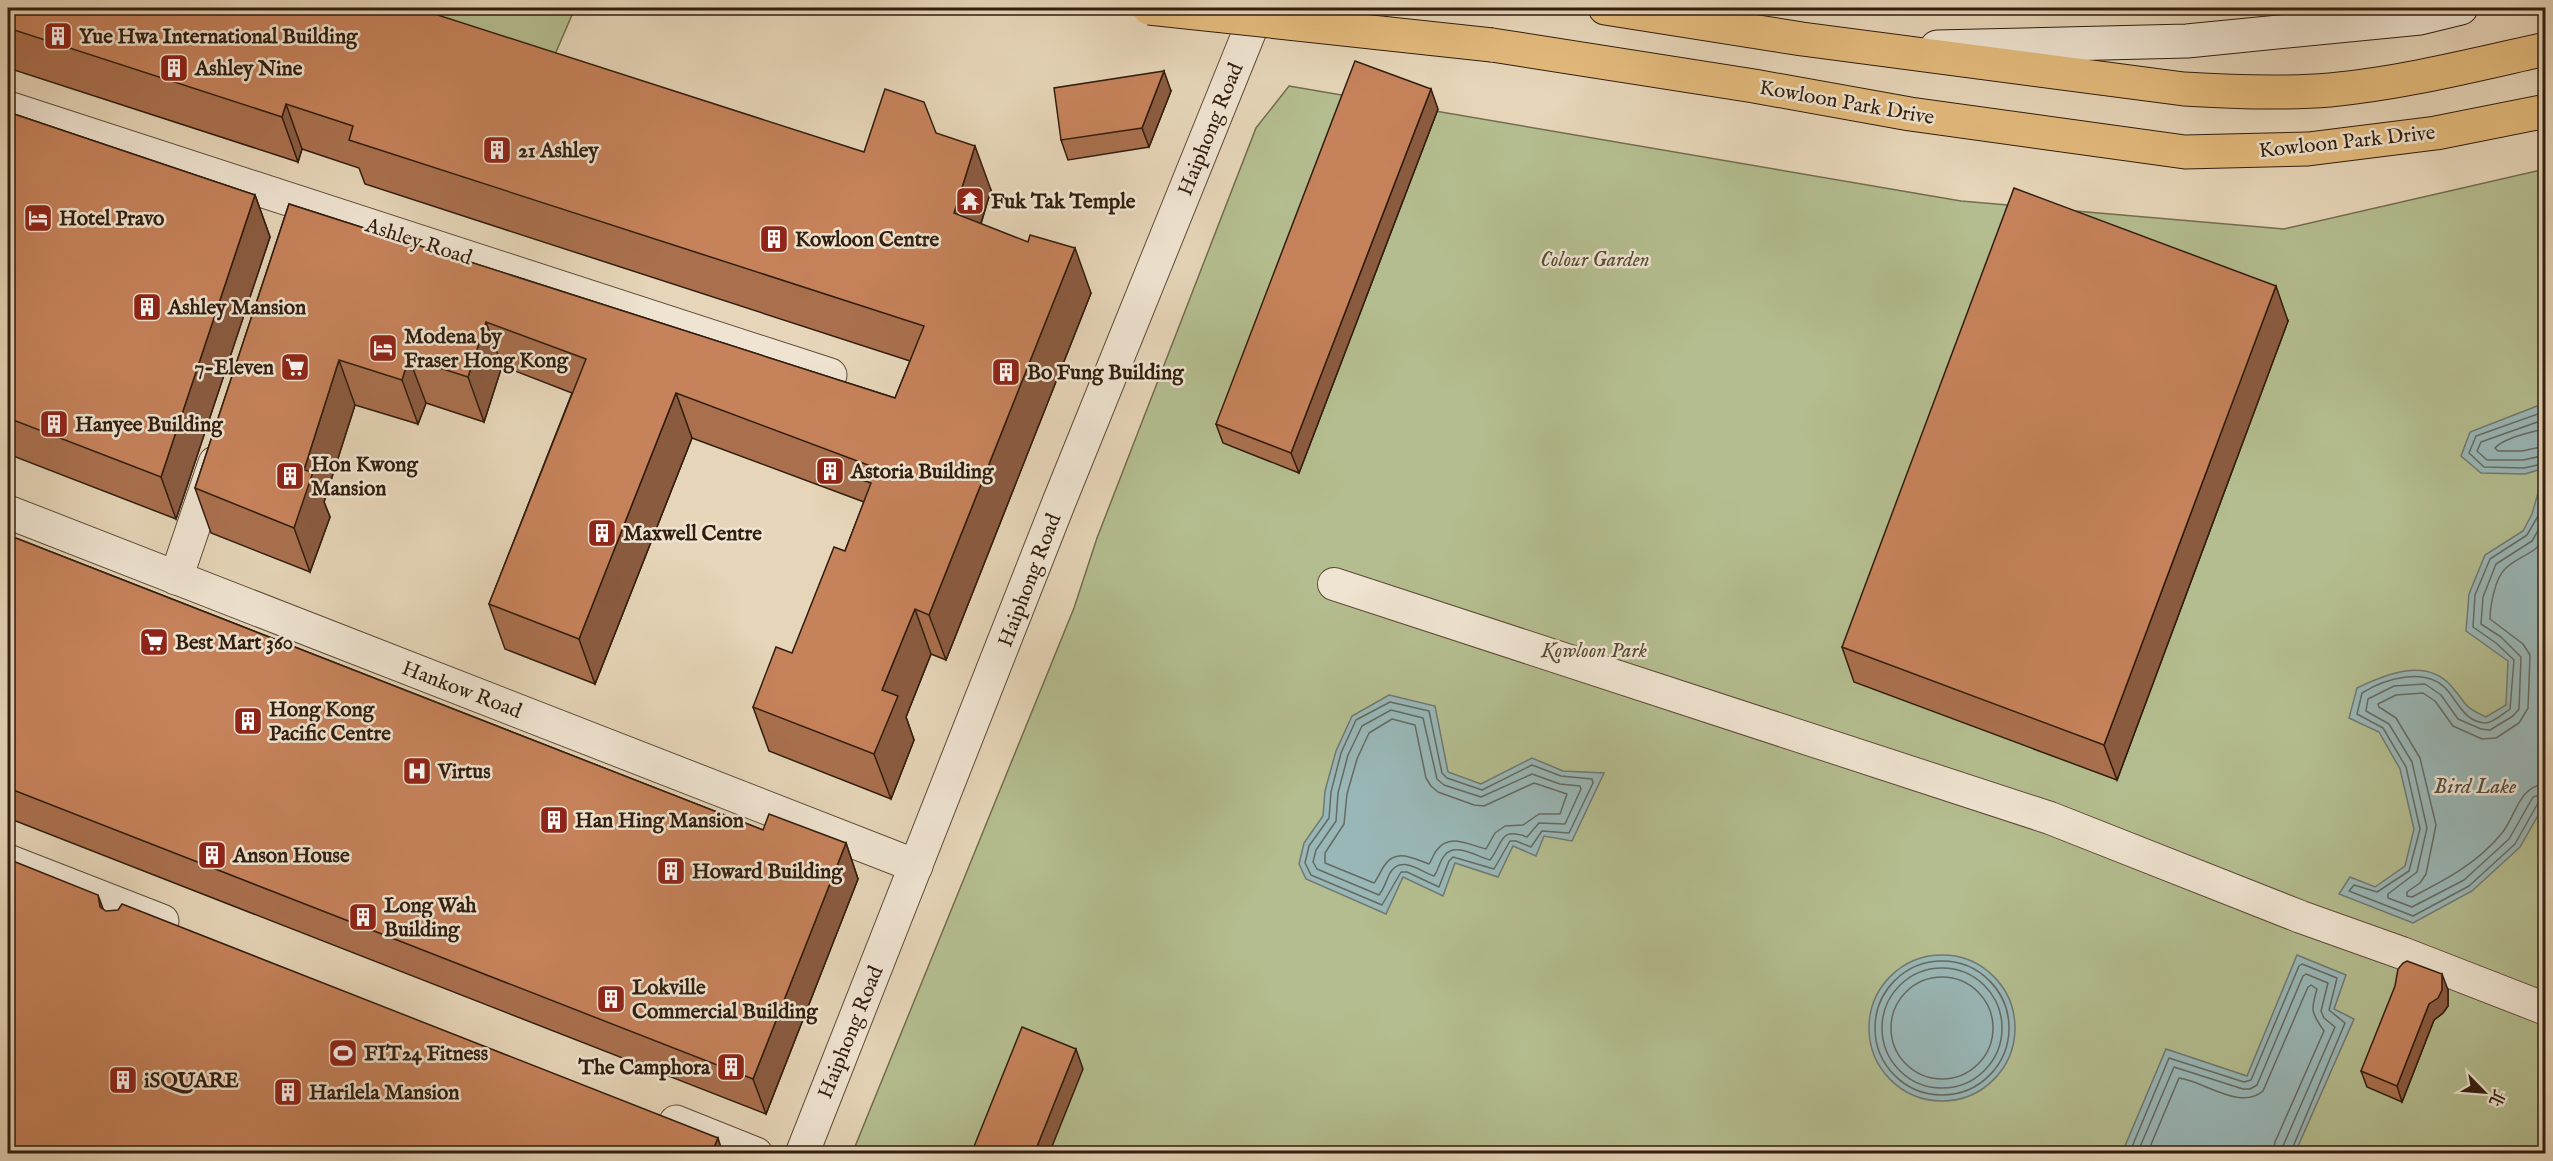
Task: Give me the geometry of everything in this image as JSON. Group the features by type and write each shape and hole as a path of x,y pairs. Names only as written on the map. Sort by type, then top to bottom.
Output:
{"main road":[{"name":"Kowloon Park Drive","path":"1149,8 1492,45 1754,86 1910,114 2185,152 2308,149 2436,133 2546,111"},
{"path":"1605,8 1802,39 2184,89 2231,92 2331,90 2443,73 2546,49"}],"street":[{"name":"Haiphong Road","path":"802,1154 1059,502 1259,8"},
{"path":"1884,48 2187,41 2420,18 2461,8"},
{"name":"Ashley Road","path":"8,108 830,375"},
{"path":"290,236 301,202"},
{"path":"176,578 222,440"},
{"name":"Hankow Road","path":"8,512 916,866"},
{"path":"1335,584 2050,818 2301,917 2402,953 2546,1009"},
{"path":"8,861 189,932"},
{"path":"644,1110 756,1154"}],"green space":[{"path":"338,8 575,8 546,75"},
{"path":"1926,8 2170,8 2048,11"},
{"name":"Kowloon Park","path":"1289,86 1961,201 2284,229 2545,169 2545,1153 852,1154 1074,608 1097,538 1256,128"}],"water":[{"path":"2545,403 2545,468 2525,474 2481,473 2461,456 2470,432"},
{"name":"Bird Lake","path":"2545,469 2544,805 2520,847 2472,891 2413,923 2339,894 2350,877 2375,887 2405,866 2414,829 2400,769 2379,732 2349,718 2357,688 2393,674 2419,670 2442,678 2466,705 2486,717 2506,705 2508,661 2466,631 2469,594 2485,555 2523,531 2532,514"},
{"path":"1389,695 1435,706 1448,772 1481,784 1532,758 1563,771 1604,773 1572,841 1544,836 1536,856 1513,846 1498,877 1455,863 1443,896 1403,877 1386,914 1306,879 1299,864 1304,843 1323,816 1325,791 1336,751 1352,716"},
{"path":"1942,955 1970,960 1994,976 2010,1000 2015,1028 2010,1056 1994,1080 1970,1096 1942,1101 1914,1096 1890,1080 1874,1056 1869,1028 1874,1000 1890,976 1914,960"},
{"path":"2297,955 2346,975 2334,1009 2354,1019 2295,1153 2122,1153 2166,1049 2247,1076"}],"building":[{"path":"8,8 385,8 391,10 392,8 416,8 864,152 885,89 924,102 936,133 975,146 954,213 1028,242 1030,235 1075,248 929,615 915,609 882,690 898,696 874,754 753,707 776,647 792,653 834,547 845,551 871,483 862,480 868,465 676,393 579,639 489,604 586,359 486,322 468,377 409,358 402,380 339,360 304,470 313,472 294,528 195,488 289,204 895,398 924,326 349,140 353,126 286,104 282,117 8,28"},
{"path":"1355,61 1431,89 1291,453 1216,424"},
{"path":"1164,71 1142,128 1061,140 1054,88"},
{"path":"8,112 255,195 161,477 8,418"},
{"path":"2014,188 2276,286 2104,745 1842,647"},
{"path":"8,535 763,830 769,814 846,843 753,1079 8,788"},
{"path":"8,859 98,895 100,907 106,911 118,910 122,904 718,1138 711,1154 8,1154"},
{"path":"2407,961 2442,974 2442,990 2438,998 2429,1004 2397,1086 2361,1071 2395,986 2398,969"},
{"path":"1022,1027 1076,1049 1034,1154 971,1154"}],"place":[{"name":"Yue Hwa International Building","path":"58,36"},
{"name":"Ashley Nine","path":"174,68"},
{"name":"21 Ashley","path":"497,150"},
{"name":"Fuk Tak Temple","path":"970,201"},
{"name":"Hotel Pravo","path":"38,218"},
{"name":"Kowloon Centre","path":"774,239"},
{"name":"Ashley Mansion","path":"147,307"},
{"name":"Modena by Fraser Hong Kong","path":"383,348"},
{"name":"7-Eleven","path":"295,367"},
{"name":"Bo Fung Building","path":"1006,372"},
{"name":"Hanyee Building","path":"54,424"},
{"name":"Astoria Building","path":"830,471"},
{"name":"Hon Kwong Mansion","path":"290,476"},
{"name":"Maxwell Centre","path":"602,533"},
{"name":"Best Mart 360","path":"154,642"},
{"name":"Hong Kong Pacific Centre","path":"248,721"},
{"name":"Virtus","path":"417,771"},
{"name":"Han Hing Mansion","path":"554,820"},
{"name":"Anson House","path":"212,855"},
{"name":"Howard Building","path":"671,871"},
{"name":"Long Wah Building","path":"363,917"},
{"name":"Lokville Commercial Building","path":"611,999"},
{"name":"FIT24 Fitness","path":"343,1053"},
{"name":"The Camphora","path":"731,1067"},
{"name":"iSQUARE","path":"123,1080"},
{"name":"Harilela Mansion","path":"288,1092"}],"park label":[{"name":"Colour Garden","path":"1595,259"}]}
